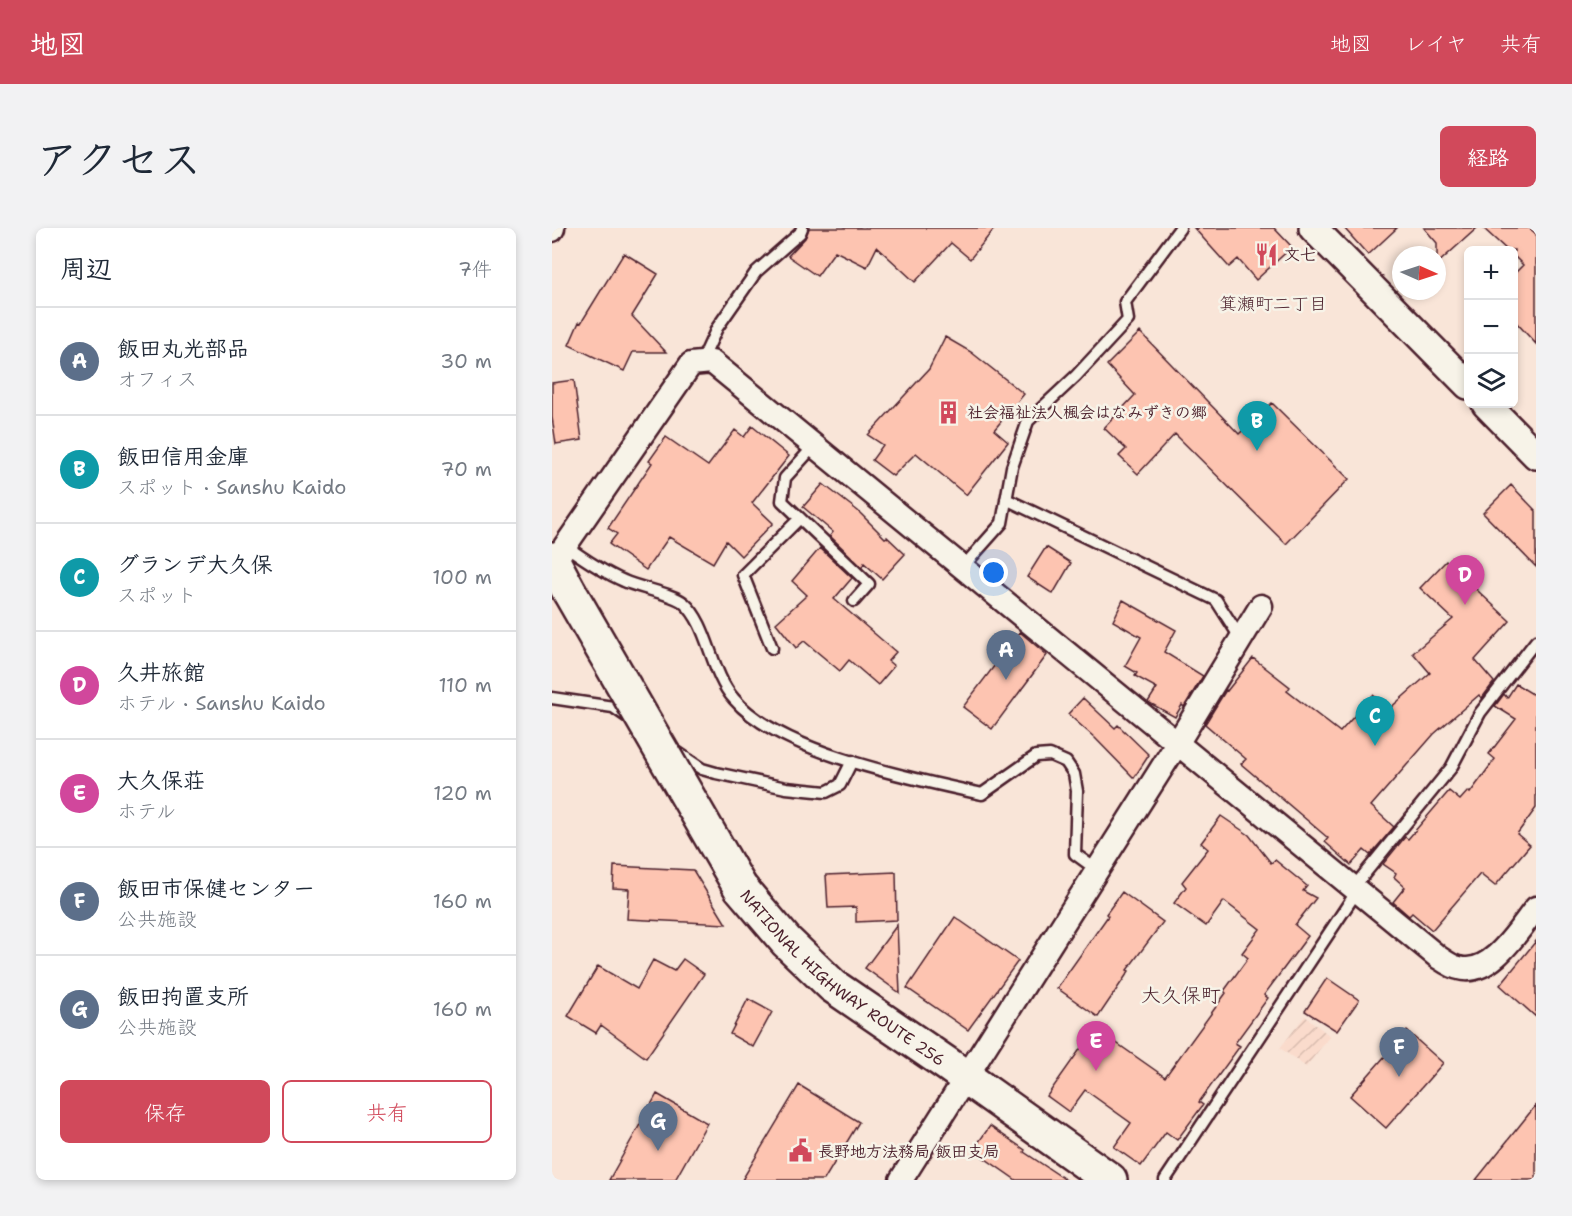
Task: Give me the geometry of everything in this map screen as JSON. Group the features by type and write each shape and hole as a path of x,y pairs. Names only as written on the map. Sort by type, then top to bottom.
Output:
{"highway":[{"name":"NATIONAL HIGHWAY ROUTE 256","path":"557,556 569,591 740,887 786,941 833,986 1110,1180"}],"street":[{"path":"1313,228 1464,381"},
{"path":"557,556 691,364 712,362 1438,957 1460,969 1481,967 1496,958 1536,908"},
{"path":"1490,408 1536,455"},
{"path":"901,1180 1261,606"}],"lane":[{"path":"701,363 717,328 756,272 800,233 802,228"},
{"path":"962,568 1002,524 1012,467 1028,421 1076,376 1128,320 1125,302 1180,228"},
{"path":"815,445 785,478 782,501 869,584 854,601"},
{"path":"1006,499 1216,600 1241,639"},
{"path":"772,648 743,575 800,518"},
{"path":"557,556 590,564 624,581 683,602 696,617 720,680 734,700 756,719 781,735 852,761 982,794 1036,756 1050,755 1066,762 1074,774 1077,791 1075,854 1097,870"},
{"path":"1165,1180 1355,889 1451,768 1480,713 1536,641"},
{"path":"552,698 614,707 702,769 786,789 826,792 840,785 852,761"}],"shaded area":[{"path":"1305,1016 1330,1036 1306,1067 1280,1048"}],"building":[{"path":"809,228 995,228 970,259 951,243 915,282 877,247 867,267 835,251 817,276 788,256 805,238"},
{"path":"1194,228 1274,228 1292,247 1256,280 1238,259 1229,267"},
{"path":"1344,228 1397,228 1368,255"},
{"path":"1424,228 1477,228 1446,256 1446,246 1437,246"},
{"path":"1483,228 1529,228 1536,234 1536,344 1518,324 1518,270 1523,265 1518,260 1518,246 1503,246"},
{"path":"624,253 658,274 632,316 666,352 633,352 624,371 569,345 579,322 581,323"},
{"path":"1140,332 1239,434 1272,403 1349,479 1286,544 1175,434 1138,474 1119,456 1126,449 1104,428 1135,395 1107,365"},
{"name":"社会福祉法人楓会はなみずきの郷","path":"945,337 971,352 1024,394 994,430 1008,442 966,495 916,453 893,476 872,460 883,445 868,435 929,369"},
{"path":"574,380 582,440 556,444 552,417 552,383"},
{"path":"752,426 789,456 752,503 773,523 741,556 726,541 713,563 669,537 646,570 609,544 617,534 608,528 652,463 649,461 666,437 708,466 735,430 744,437"},
{"path":"823,484 858,511 905,554 882,579 864,563 862,567 830,536 833,532 803,507"},
{"path":"1511,485 1536,511 1536,567 1483,513"},
{"path":"1046,547 1071,563 1053,594 1027,577"},
{"path":"820,548 852,578 834,599 896,652 888,661 894,666 878,685 849,660 840,671 804,641 796,648 776,623 807,595 792,581"},
{"path":"1446,561 1510,621 1475,660 1494,682 1482,698 1479,695 1434,734 1371,806 1394,827 1370,855 1364,850 1351,865 1325,842 1328,838 1241,764 1246,759 1205,724 1226,690 1253,658 1290,687 1287,691 1340,732 1373,695 1389,709 1430,673 1413,653 1453,619 1420,588"},
{"path":"1123,600 1176,630 1164,652 1203,676 1175,717 1148,702 1157,688 1135,676 1137,673 1125,666 1141,637 1113,621"},
{"path":"1020,632 1047,655 992,729 963,707"},
{"path":"1516,684 1534,695 1536,693 1536,808 1517,834 1530,845 1495,886 1480,874 1432,930 1412,913 1409,916 1393,902 1405,887 1394,877 1396,873 1383,864 1449,791 1460,800 1468,791 1470,793 1495,759 1489,754 1516,719 1495,706 1504,694 1507,698"},
{"path":"1083,698 1115,728 1118,725 1149,755 1134,778 1068,714"},
{"path":"1221,816 1249,835 1271,863 1275,860 1307,886 1303,891 1316,898 1295,925 1308,936 1264,995 1268,998 1235,1043 1240,1046 1199,1102 1203,1105 1177,1140 1166,1132 1141,1166 1114,1147 1131,1123 1085,1090 1069,1112 1047,1096 1095,1028 1165,1077 1226,993 1224,991 1248,958 1242,953 1260,929 1224,901 1206,926 1174,903 1186,887 1182,882 1208,849 1201,843"},
{"path":"614,866 693,870 726,924 627,919 629,889 613,888"},
{"path":"896,872 897,920 856,922 856,907 828,908 826,875"},
{"path":"1122,892 1163,922 1127,970 1129,971 1098,1017 1057,988 1108,916 1106,914"},
{"path":"955,917 1018,961 968,1030 907,988"},
{"path":"897,925 900,993 865,968"},
{"path":"1536,941 1536,1017 1500,985"},
{"path":"683,959 704,974 646,1058 601,1025 596,1033 568,1016 598,966 637,989 653,960 674,971"},
{"path":"1327,978 1359,1000 1337,1031 1305,1011"},
{"path":"748,999 772,1012 753,1047 730,1034"},
{"path":"1407,1031 1443,1063 1386,1128 1350,1096"},
{"name":"長野地方法務局 飯田支局","path":"799,1085 859,1122 824,1180 742,1180"},
{"path":"657,1094 707,1123 675,1180 609,1180"},
{"path":"1536,1105 1536,1180 1476,1180"},
{"path":"990,1126 1066,1180 1016,1180 973,1150"}],"place":[{"name":"文七","path":"1266,254"},
{"name":"社会福祉法人楓会はなみずきの郷","path":"949,412"},
{"name":"飯田信用金庫","path":"1257,451"},
{"name":"久井旅館","path":"1465,605"},
{"name":"飯田丸光部品","path":"1006,680"},
{"name":"グランデ大久保","path":"1375,746"},
{"name":"大久保荘","path":"1096,1071"},
{"name":"飯田市保健センター","path":"1399,1077"},
{"name":"飯田拘置支所","path":"658,1151"},
{"name":"長野地方法務局 飯田支局","path":"800,1151"}],"district":[{"name":"箕瀬町二丁目","path":"1273,304"},
{"name":"大久保町","path":"1181,995"}]}
